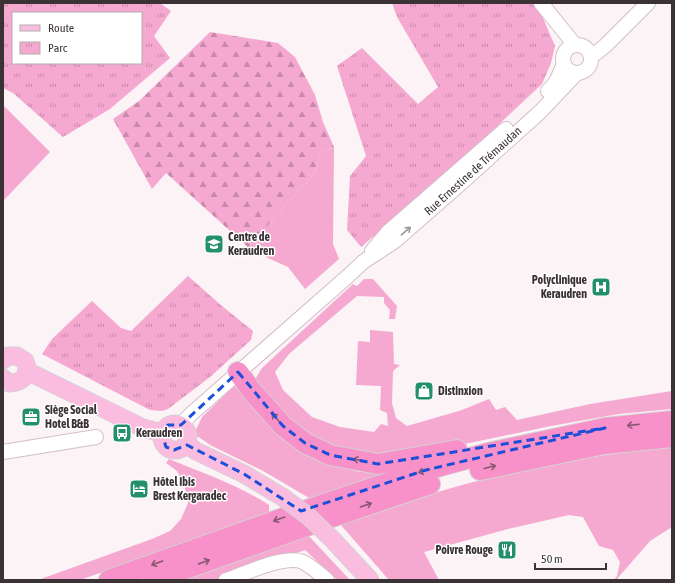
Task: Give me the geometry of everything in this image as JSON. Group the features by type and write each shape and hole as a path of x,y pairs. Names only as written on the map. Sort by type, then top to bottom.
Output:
{"highway":[{"path":"238,372 251,390 283,426 305,444 330,456 378,464 497,443 605,428 672,421"},
{"path":"109,580 286,517 426,470 488,453 605,428"},
{"path":"154,580 427,484 494,466 604,444 672,437"}],"main road":[{"path":"3,359 12,355 22,358 27,366 26,375 22,380 14,383 5,383"},
{"path":"27,371 143,428 162,433"},
{"path":"177,424 181,426 187,432 188,440 186,444 179,450 168,449 162,441 162,433 168,426 177,424"},
{"path":"186,444 196,451 244,474 284,498 308,516 332,539 370,580"}],"street":[{"path":"563,60 565,51 569,47 583,50 605,46 648,3"},
{"path":"545,7 583,50 590,64 588,68 577,73 571,72 563,60 560,37 545,7"},
{"name":"Rue Ernestine de Trémaudan","path":"363,262 388,232 551,88 556,82 563,60"},
{"name":"Rue Ernestine de Trémaudan","path":"181,426 190,415 363,262 395,241 459,185 540,112 577,73"},
{"path":"3,452 96,437"},
{"path":"226,580 275,563 294,559 306,564 327,580"}],"highlighted area":[{"path":"238,372 283,426 305,443 330,455 378,464 605,428 426,470 301,511 244,474 187,445 174,450 166,447 162,433 168,425 181,425"}],"green space":[{"path":"3,3 160,3 171,11 154,36 170,58 110,109 63,137 13,93 3,88"},
{"path":"392,3 533,3 539,9 555,46 551,63 542,84 447,173 361,247 347,230 350,176 366,156 337,66 362,48 418,104 438,87 397,17"},
{"path":"210,32 278,43 295,57 315,95 323,122 334,147 320,153 315,173 279,212 249,248 166,173 152,189 113,119 139,101"},
{"path":"3,105 50,152 3,201"},
{"path":"334,147 333,244 339,259 305,289 288,267 249,248 279,212 315,173 320,153"},
{"path":"188,276 253,331 251,340 210,377 168,409 162,411 150,410 42,354 52,339 92,301 121,328 131,331"},
{"path":"364,279 373,279 397,306 395,319 389,319 390,310 384,303 384,297 357,296 289,354 275,372 283,390 312,417 340,427 374,432 381,424 388,426 387,413 380,410 381,386 356,385 358,341 370,342 370,330 393,332 394,364 400,365 393,371 392,403 396,418 407,426 462,410 489,399 496,410 505,407 517,420 590,404 672,391 672,409 619,414 551,426 460,445 376,458 341,453 303,434 254,381 262,368 353,284 357,286"},
{"path":"237,383 265,421 287,441 320,462 360,472 390,467 393,472 309,498 265,472 212,446 194,434 202,417"},
{"path":"672,446 672,527 650,541 616,580 614,580 617,576 620,562 613,550 599,546 583,517 569,515 508,529 424,552 439,580 389,580 340,524 439,492 540,466"},
{"path":"169,459 245,491 269,505 269,513 80,580 38,580 152,539 170,531 181,519 188,503 184,484 177,471 166,463"},
{"path":"307,534 350,580 337,580 305,550 222,580 182,580"}],"place":[{"name":"Centre de Keraudren","path":"214,244"},
{"name":"Polyclinique Keraudren","path":"601,287"},
{"name":"Distinxion","path":"424,391"},
{"name":"Siège Social Hotel B&B","path":"31,417"},
{"name":"Keraudren","path":"122,433"},
{"name":"Hôtel Ibis Brest Kergaradec","path":"139,489"},
{"name":"Poivre Rouge","path":"507,550"}]}
